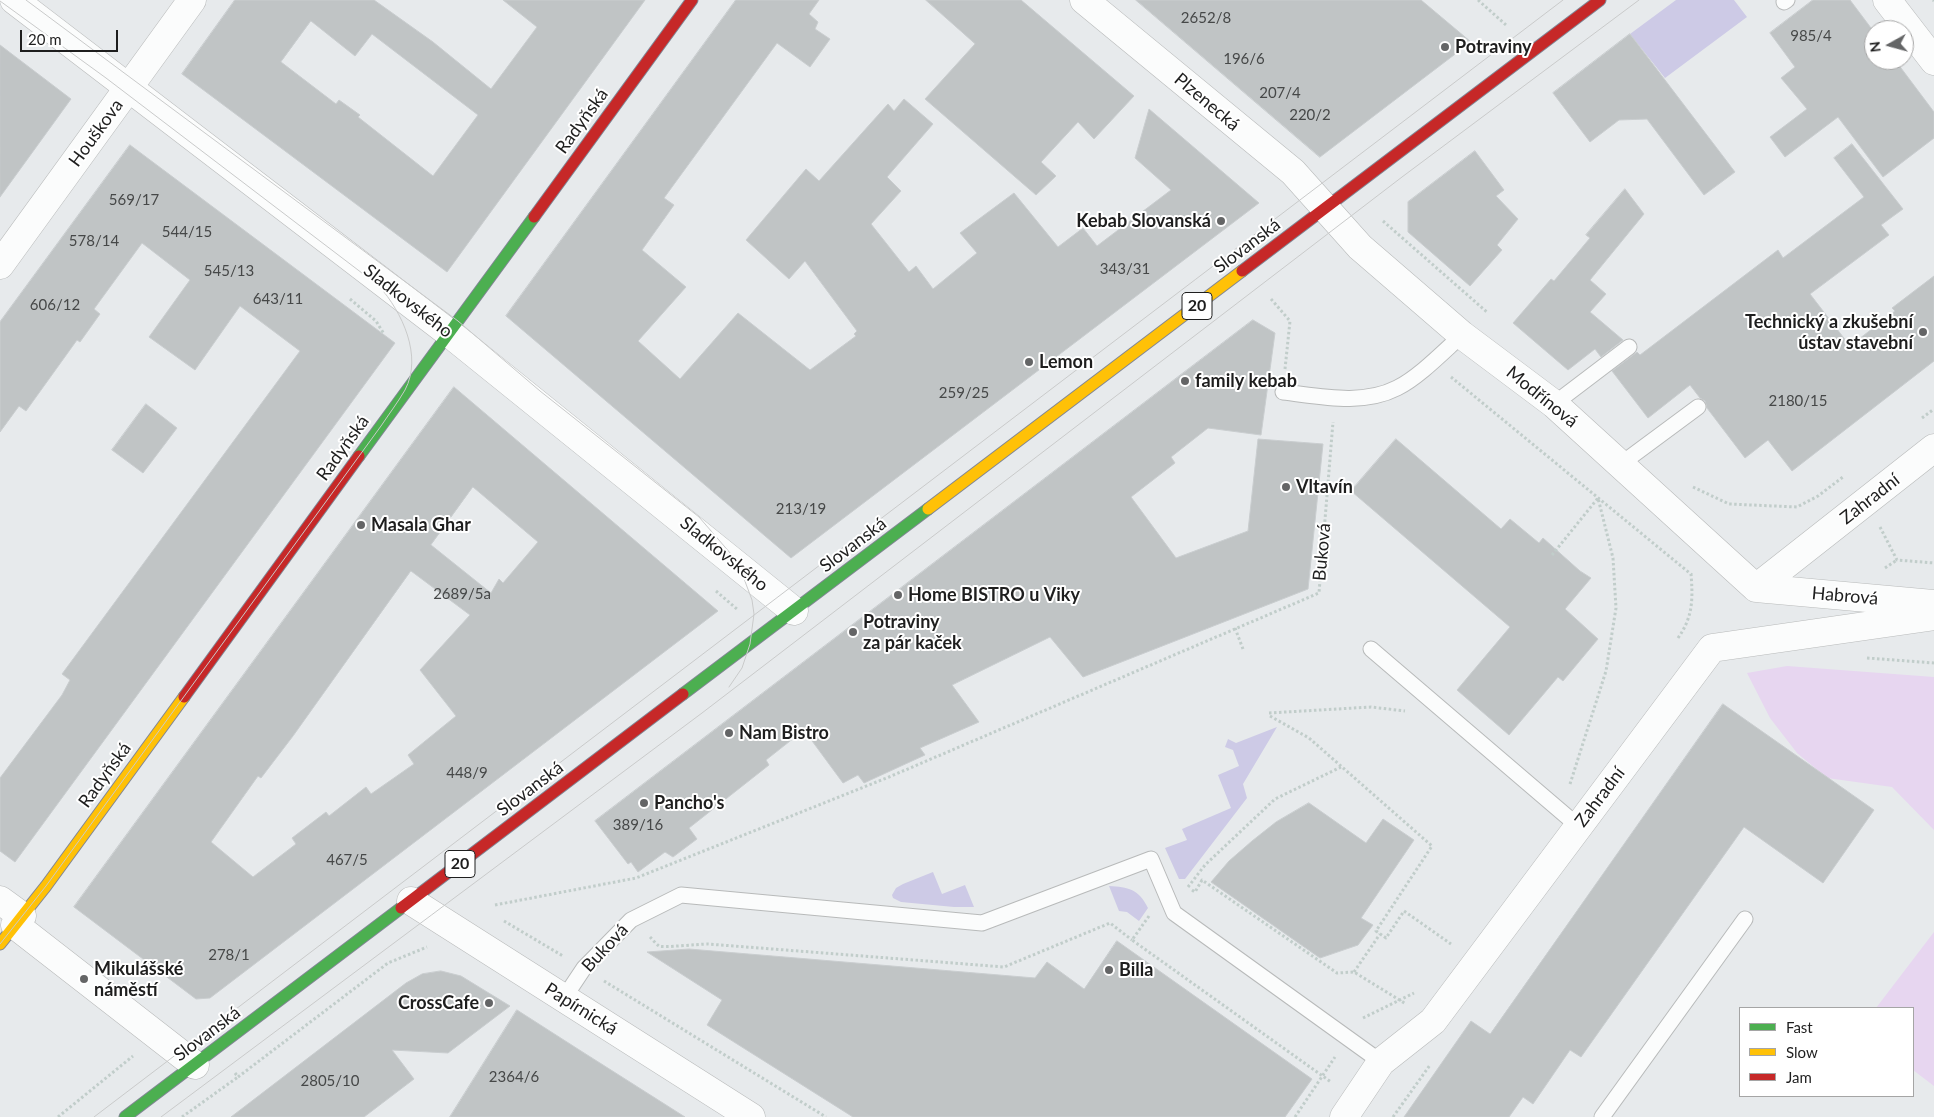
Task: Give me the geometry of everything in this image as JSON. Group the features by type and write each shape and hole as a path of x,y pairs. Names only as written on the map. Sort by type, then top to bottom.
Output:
{"main road":[{"name":"Radyňská","path":"12,928 692,0"},
{"name":"Slovanská","path":"125,1117 1600,0"}],"street":[{"name":"Sladkovského","path":"14,0 449,333 794,611"},
{"name":"Houškova","path":"0,265 192,0"},
{"name":"Plzenecká","path":"1084,0 1293,172 1325,209"},
{"path":"1887,0 1934,61"},
{"name":"Modřínová","path":"1325,209 1360,247 1462,335 1554,404 1756,588"},
{"name":"Zahradní","path":"1756,588 1934,448"},
{"path":"1756,588 1934,585"},
{"name":"Habrová","path":"1756,588 1934,604"},
{"name":"Zahradní","path":"1344,1117 1381,1062 1433,1021 1712,648 1934,616"},
{"path":"0,900 12,928 158,1035 205,1057"},
{"name":"Papírnická","path":"412,901 751,1117"}],"lane":[{"path":"1283,392 1335,398 1376,396 1398,388 1462,335"},
{"path":"1554,404 1629,347"},
{"path":"1620,464 1698,407"},
{"path":"1371,650 1578,826"},
{"name":"Buková","path":"564,998 584,968 631,920 682,895 982,923 1151,859 1174,914 1347,1038"},
{"path":"1602,1117 1745,919"},
{"path":"1347,1038 1381,1062"}],"path":[{"path":"1478,0 1506,25"},
{"path":"1383,222 1493,318"},
{"path":"1271,298 1290,321 1283,392"},
{"name":"Buková","path":"1235,628 1319,593 1335,398"},
{"path":"1918,421 1934,410"},
{"path":"1687,483 1729,504 1797,507 1818,496 1849,473"},
{"path":"1552,555 1598,498 1613,558 1616,608 1606,671 1568,790 1580,774"},
{"path":"1876,520 1897,560 1934,563"},
{"path":"1672,646 1684,630 1694,602 1691,574"},
{"path":"495,904 636,878 888,777 1235,628 1243,649"},
{"path":"1450,717 1372,707 1269,714 1309,738 1432,846 1376,931 1386,938 1404,911 1451,944"},
{"path":"1188,887 1205,865 1275,799 1341,767"},
{"path":"182,1117 238,1078 388,962 458,931 488,911 826,1117"},
{"path":"631,920 659,946 708,944 1004,967 1110,923 1132,940"},
{"path":"1354,972 1380,934"},
{"path":"1446,952 1457,936"},
{"path":"1362,977 1382,989"},
{"path":"1294,1117 1360,1020 1416,992"},
{"path":"58,1117 158,1035"},
{"path":"205,1057 238,1078"}],"shaded area":[{"path":"1676,0 1734,0 1747,17 1665,78 1630,34"},
{"path":"1787,666 1934,677 1934,830 1892,787 1827,778 1797,753 1770,718 1747,673"},
{"path":"1277,727 1243,784 1247,798 1185,879 1179,879 1165,848 1187,840 1182,829 1231,808 1218,775 1239,766 1233,750 1225,747 1228,739 1236,743"},
{"path":"933,872 942,894 965,885 974,907 901,902 893,898 892,895 896,888"},
{"path":"1109,886 1127,888 1141,897 1148,908 1139,921 1127,912 1119,911"},
{"path":"1934,932 1934,1086 1914,1071 1914,1007 1877,1007"}],"building":[{"path":"235,0 374,0 433,42 491,89 537,27 503,0 645,0 447,272 182,74","holes":["311,21 355,56 372,34 478,115 433,176 358,117 360,115 339,100 336,104 281,62"]},
{"path":"736,0 819,0 809,14 818,22 815,29 830,39 810,67 777,43 664,198 674,205 642,250 686,287 638,341 680,379 738,313 810,370 856,336 854,334 857,331 805,261 789,279 746,240 806,169 819,181 888,104 894,111 904,99 933,124 887,177 901,191 871,224 909,272 916,266 933,289 977,253 960,233 1014,193 1058,247 1083,228 1097,246 1171,190 1135,158 1149,109 1259,203 791,558 506,316"},
{"path":"926,0 1021,0 1134,96 1094,139 1078,122 1041,162 1056,176 1036,195 925,99 975,44"},
{"path":"1136,0 1421,0 1471,42 1320,157"},
{"path":"1813,0 1850,0 1865,20 1864,70 1902,70 1934,112 1934,138 1883,177 1838,117 1785,157 1770,137 1807,109 1781,78 1795,67 1770,33"},
{"path":"1630,34 1735,172 1704,195 1647,119 1619,120 1590,142 1553,93"},
{"path":"0,45 71,99 0,197"},
{"path":"1852,144 1903,209 1881,225 1889,235 1810,294 1850,346 1895,311 1892,308 1934,276 1934,361 1792,471 1768,440 1745,458 1707,408 1705,401 1700,398 1690,385 1648,418 1612,371 1637,352 1640,355 1778,250 1783,258 1864,197 1834,158"},
{"path":"130,145 395,343 15,862 0,851 0,778 62,695 70,680 62,674 300,351 240,306 195,370 149,337 190,280 142,243 94,309 100,314 80,342 77,340 26,411 19,406 0,432 0,322"},
{"path":"1475,151 1504,190 1496,196 1518,219 1497,245 1502,250 1470,286 1408,232 1408,202"},
{"path":"1625,189 1644,214 1590,280 1606,294 1590,312 1623,340 1601,357 1595,349 1568,370 1513,323 1551,279 1554,281 1590,238 1586,235"},
{"path":"1253,320 1275,333 1261,435 1208,428 1171,457 1175,463 1131,497 1176,558 1248,531 1258,439 1323,444 1308,589 1083,677 1050,637 952,685 979,722 920,748 925,755 864,783 858,775 843,783 804,730 766,760 769,765 689,828 697,839 673,857 665,852 638,872 631,862 628,864 595,821"},
{"path":"454,387 718,611 210,998 196,999 74,907","holes":["473,487 538,542 503,583 499,579 491,593 431,545","411,571 470,615 420,670 456,716 408,755 414,764 371,794 366,787 329,816 326,812 292,838 296,844 253,877 211,842 258,776 261,778 293,736"]},
{"path":"146,404 177,428 143,473 112,450"},
{"path":"1396,439 1501,529 1510,519 1539,543 1543,538 1580,571 1591,578 1565,609 1598,639 1563,681 1558,677 1509,735 1457,690 1510,627 1351,491"},
{"path":"1723,704 1874,810 1823,883 1744,827 1581,1057 1570,1050 1533,1104 1523,1097 1509,1117 1404,1117 1471,1021 1490,1034"},
{"path":"1309,803 1366,843 1383,819 1414,840 1361,918 1373,925 1358,945 1320,958 1211,882 1229,861 1252,841 1276,822"},
{"path":"1117,941 1312,1079 1285,1117 853,1117 707,1025 722,1000 647,952 689,949 1035,978 1047,962 1084,989"},
{"path":"441,971 461,976 510,1006 448,1053 392,1050 414,1079 364,1117 231,1117 406,983 422,974"},
{"path":"517,1010 581,1051 685,1117 450,1117"}],"tram line":[{"path":"26,0 458,321 540,391 699,517 731,554 743,576 752,600 754,614 750,644 742,668 729,687"},
{"path":"94,1117 1563,0"},
{"path":"161,1117 702,713 1402,177 1639,0"},
{"path":"0,1 106,78 379,286 402,321 411,349 412,363 410,377 405,390 381,426 46,886 0,944"}],"traffic: fast":[{"path":"359,456 534,217"},
{"path":"683,694 928,509"},
{"path":"125,1117 401,908"}],"traffic: slow":[{"path":"928,509 1242,271"},
{"path":"0,944 46,886 184,697"}],"traffic: jam":[{"path":"534,217 692,0"},
{"path":"1242,271 1600,0"},
{"path":"184,697 359,456"},
{"path":"401,908 683,694"}],"place":[{"name":"Potraviny","path":"1445,47"},
{"name":"Kebab Slovanská","path":"1221,221"},
{"name":"Technický a zkušební ústav stavební","path":"1923,332"},
{"name":"Lemon","path":"1029,362"},
{"name":"family kebab","path":"1185,381"},
{"name":"Vltavín","path":"1286,487"},
{"name":"Masala Ghar","path":"361,525"},
{"name":"Home BISTRO u Viky","path":"898,595"},
{"name":"Potraviny za pár kaček","path":"853,632"},
{"name":"Nam Bistro","path":"729,733"},
{"name":"Pancho's","path":"644,803"},
{"name":"Billa","path":"1109,970"},
{"name":"Mikulášské náměstí","path":"84,979"},
{"name":"CrossCafe","path":"489,1003"}]}
